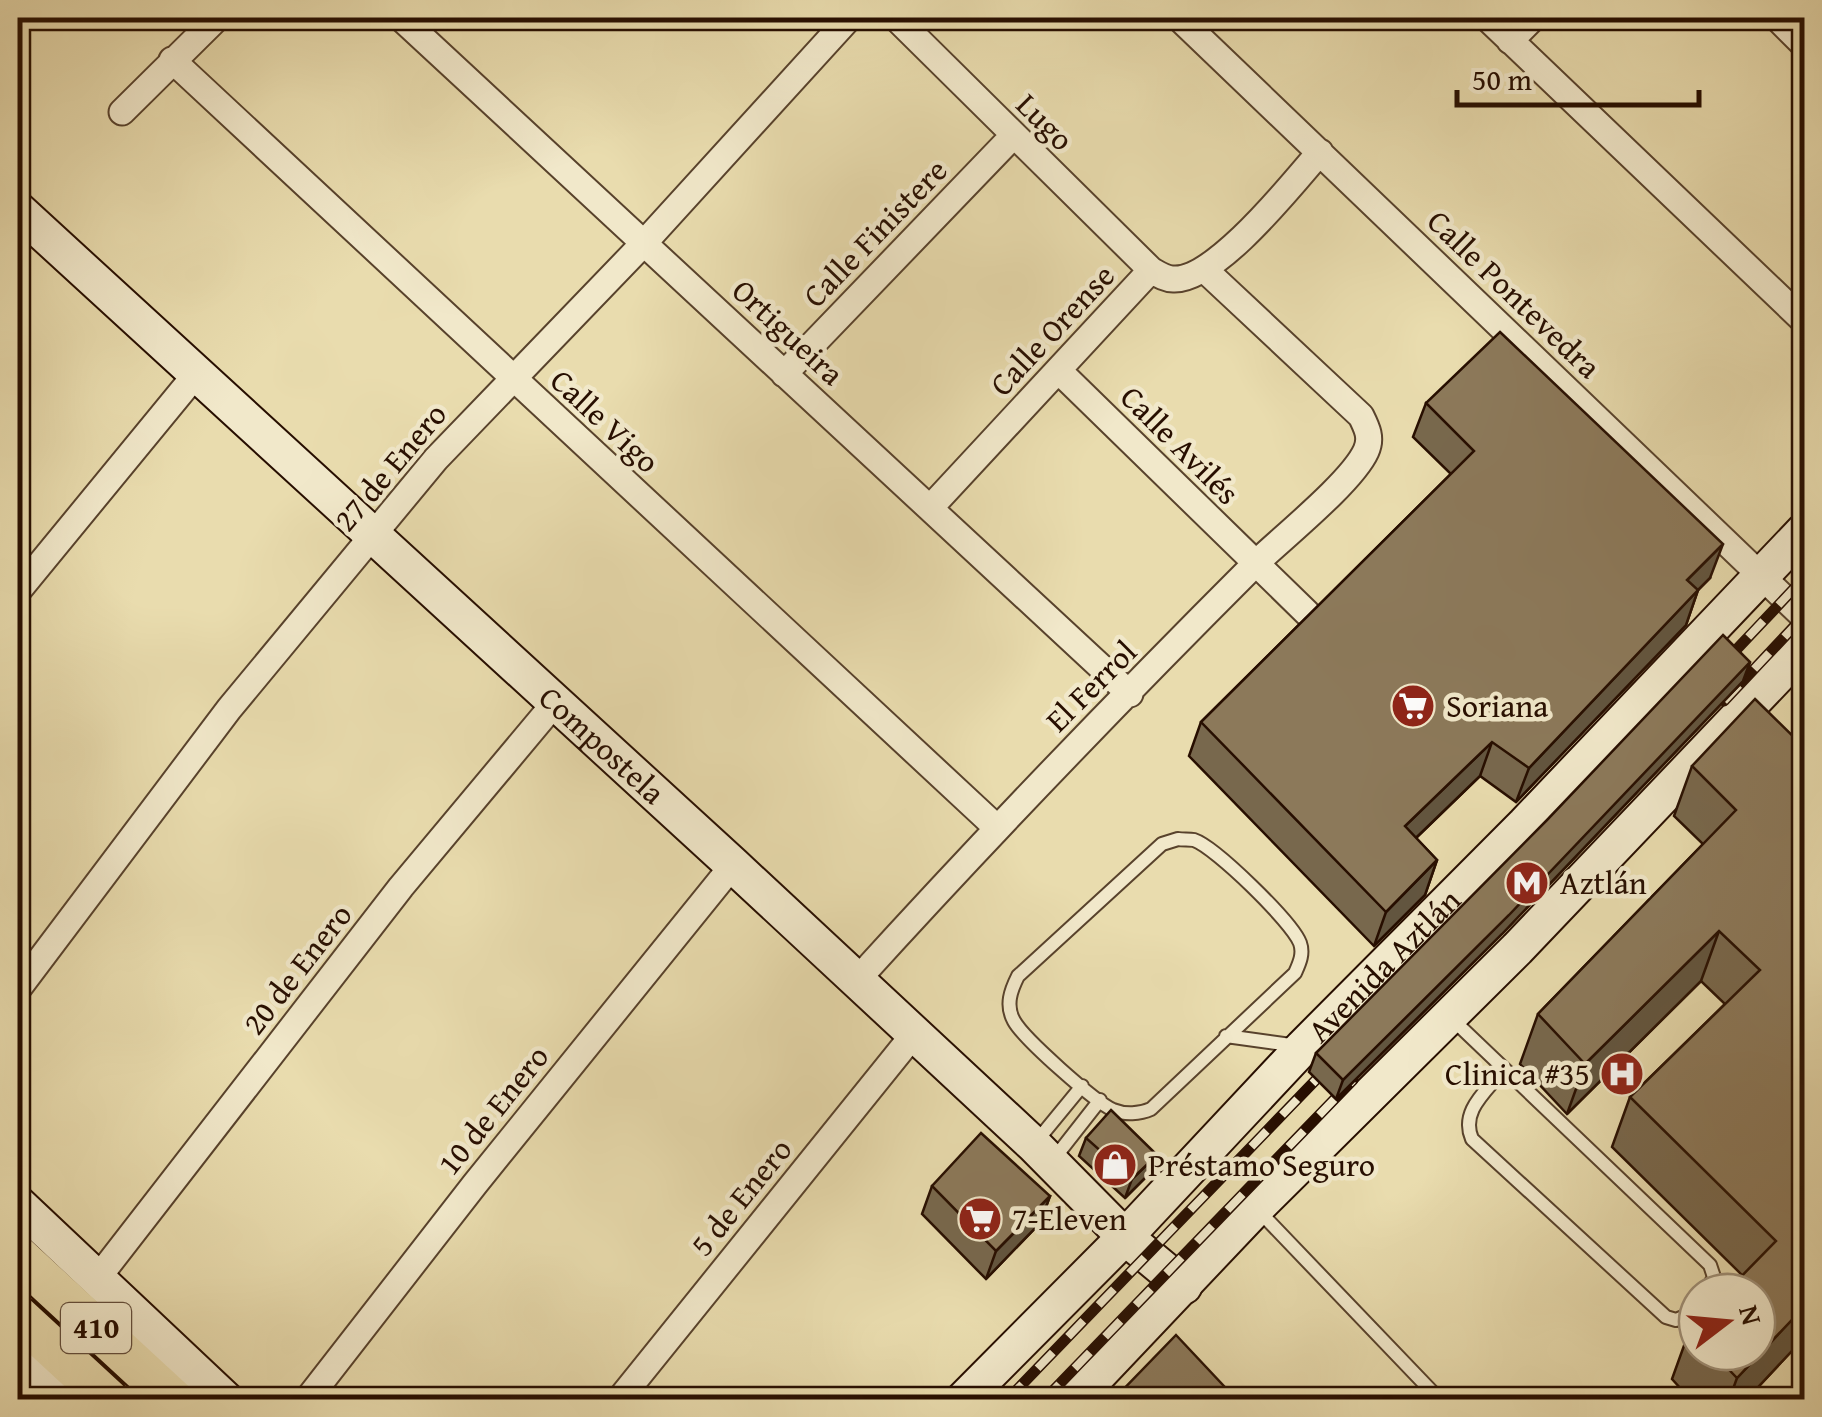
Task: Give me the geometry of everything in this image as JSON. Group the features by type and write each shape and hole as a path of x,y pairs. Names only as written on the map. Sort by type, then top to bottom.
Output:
{"main road":[{"name":"Compostela","path":"18,210 733,864 1043,1154 1125,1237 1184,1286"},
{"name":"Avenida Aztlán","path":"963,1400 1125,1237 1304,1046 1525,824 1804,531"},
{"path":"1074,1400 1256,1208 1756,714 1804,648"},
{"path":"18,1204 226,1400"},
{"name":"410","path":"18,1256 174,1400"},
{"name":"410","path":"18,1316 109,1400"},
{"path":"21,1373 59,1400"}],"street":[{"path":"122,112 217,18"},
{"name":"Ortigueira","path":"401,18 1130,694"},
{"name":"27 de Enero","path":"18,989 229,709 436,458 644,243 849,18"},
{"name":"Lugo","path":"896,18 1152,270"},
{"name":"Calle Pontevedra","path":"1179,18 1804,617"},
{"path":"1486,18 1804,322"},
{"path":"1510,40 1533,18"},
{"path":"1777,18 1804,44"},
{"name":"Calle Vigo","path":"172,60 996,827"},
{"name":"Calle Finistere","path":"784,374 1013,136"},
{"path":"1205,270 1231,248 1320,152"},
{"name":"Calle Orense","path":"930,508 1152,270 1173,279 1205,270"},
{"name":"El Ferrol","path":"857,980 996,827 1255,564 1350,474 1367,450 1370,440 1361,416 1205,270"},
{"name":"Calle Avilés","path":"1060,372 1307,612"},
{"path":"18,591 197,373"},
{"name":"20 de Enero","path":"97,1279 401,888 554,704"},
{"name":"10 de Enero","path":"307,1400 474,1184 733,864"},
{"name":"5 de Enero","path":"619,1400 914,1034"}],"lane":[{"path":"1194,840 1224,861 1299,940 1302,950 1295,973 1152,1109 1138,1113 1114,1110 1082,1086 1036,1046 1014,1020 1010,993 1018,976 1162,844 1194,840"},
{"path":"1449,1016 1712,1272"},
{"path":"1226,1036 1304,1046"},
{"path":"1504,1070 1467,1116 1472,1140 1666,1317 1677,1320"},
{"path":"1043,1154 1082,1086"},
{"path":"1043,1154 1100,1100"},
{"path":"1256,1208 1440,1400"}],"building":[{"name":"Soriana","path":"1500,332 1723,544 1687,580 1698,590 1529,768 1492,742 1405,826 1437,860 1386,912 1201,722 1474,451 1426,403"},
{"path":"1723,635 1750,662 1509,915 1343,1080 1316,1053"},
{"path":"1755,699 1804,747 1804,1307 1777,1336 1777,1272 1746,1272 1776,1241 1630,1097 1760,970 1719,931 1585,1064 1538,1014 1736,810 1692,766"},
{"path":"1111,1110 1157,1155 1132,1179 1086,1138"},
{"path":"981,1133 1050,1196 996,1251 932,1186"},
{"path":"1176,1335 1237,1400 1118,1400 1116,1397"}],"railway":[{"path":"1718,669 1804,578"},
{"path":"1724,701 1804,616"},
{"path":"1007,1400 1337,1058"},
{"path":"1044,1400 1353,1080"}],"place":[{"name":"Soriana","path":"1413,706"},
{"name":"Aztlán","path":"1527,883"},
{"name":"Clinica #35","path":"1622,1074"},
{"name":"Préstamo Seguro","path":"1115,1165"},
{"name":"7-Eleven","path":"980,1219"}]}
